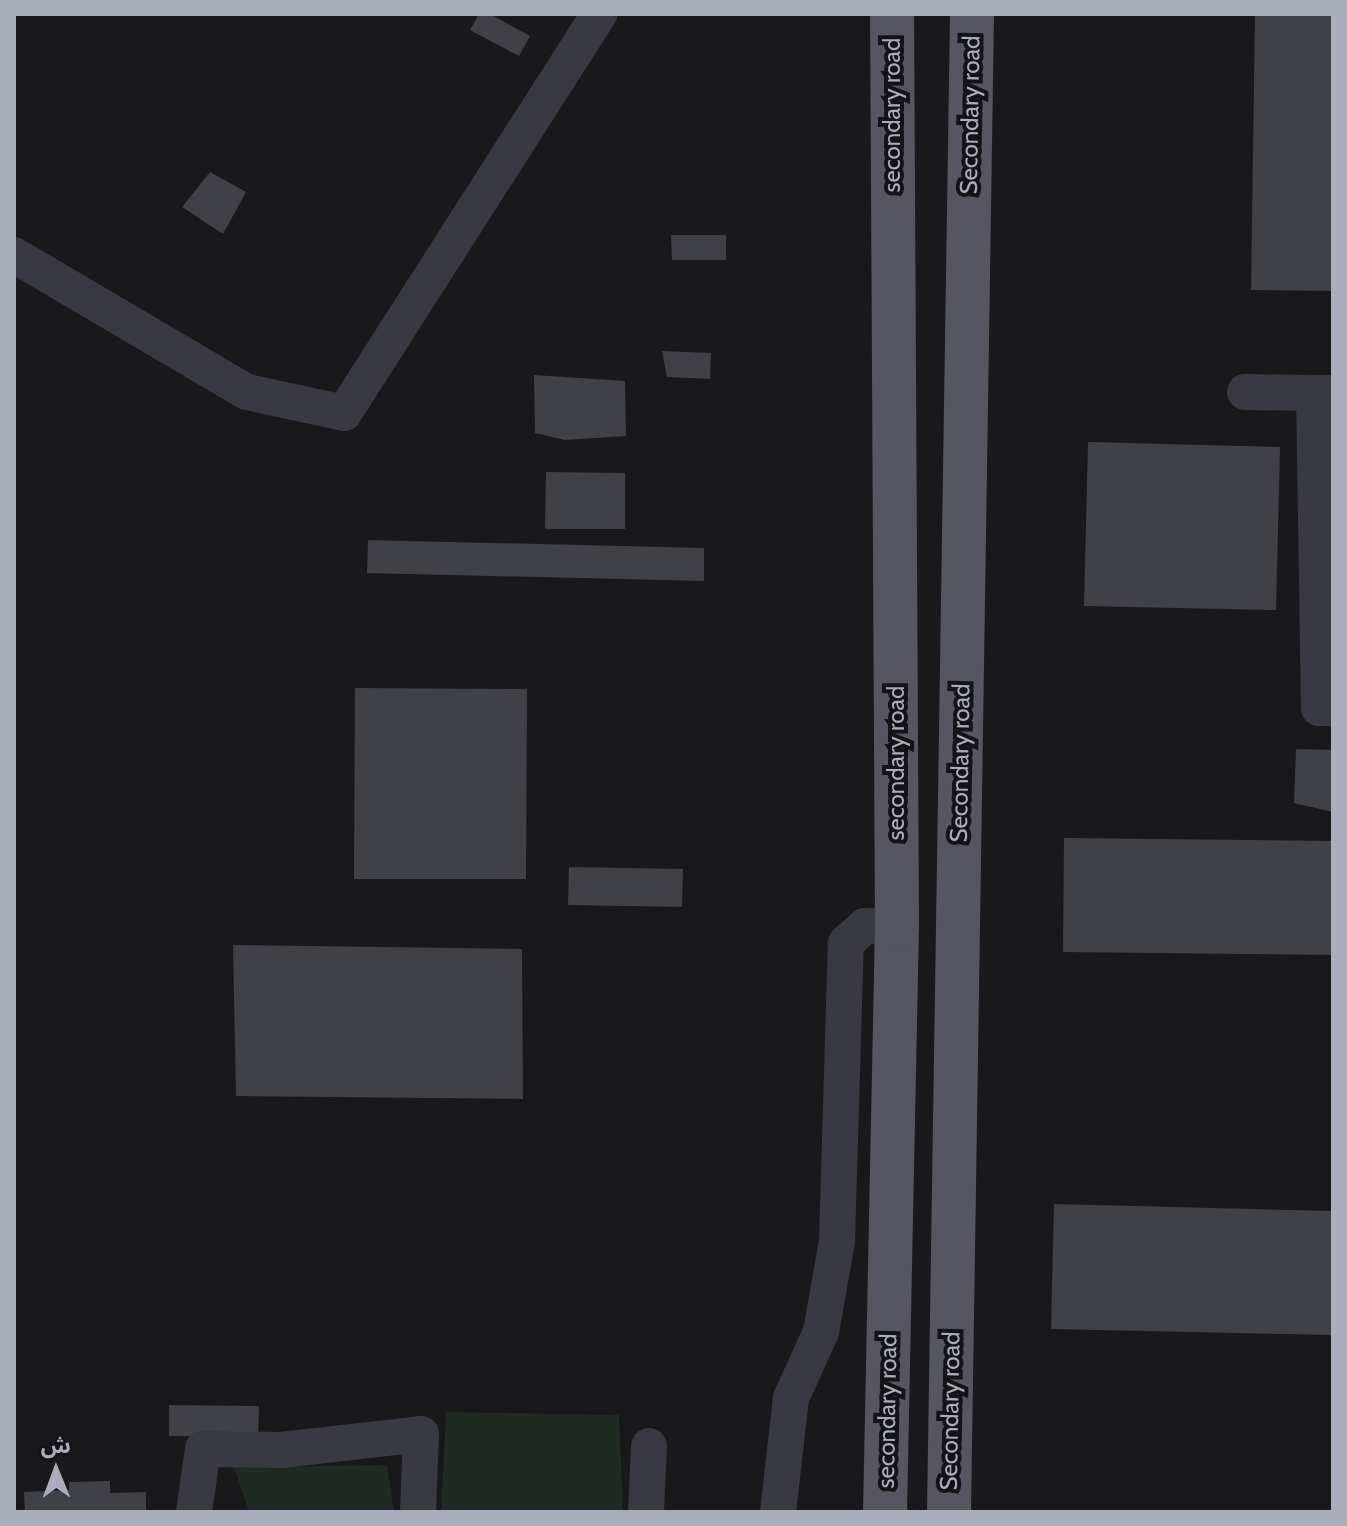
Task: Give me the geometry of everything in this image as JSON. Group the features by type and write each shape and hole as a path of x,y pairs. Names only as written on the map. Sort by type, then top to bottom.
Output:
{"main road":[{"name":"secondary road","path":"885,1512 897,926 892,14"},
{"name":"Secondary road","path":"949,1512 972,14"}],"street":[{"path":"14,255 247,392 344,413 599,14"},
{"path":"1245,392 1323,393 1319,708 1333,708"},
{"path":"778,1512 791,1398 821,1332 837,1241 846,943 865,926 897,926"},
{"path":"194,1512 203,1449 281,1450 421,1434 418,1512"},
{"path":"646,1512 649,1446"}],"shaded area":[{"path":"446,1412 619,1415 623,1512 441,1512"},
{"path":"387,1465 394,1512 249,1512 234,1467"}],"building":[{"path":"479,14 490,14 530,36 519,56 470,30"},
{"path":"1255,14 1333,14 1333,291 1251,290"},
{"path":"210,172 246,192 223,234 182,207"},
{"path":"671,235 726,235 726,260 672,260"},
{"path":"662,351 711,353 710,379 667,377"},
{"path":"534,375 625,381 626,436 565,440 535,433"},
{"path":"1088,442 1280,447 1276,610 1084,606"},
{"path":"546,472 625,473 625,529 545,529"},
{"path":"368,540 704,548 704,581 367,573"},
{"path":"355,688 527,689 526,879 354,879"},
{"path":"1296,749 1333,750 1333,812 1294,803"},
{"path":"1064,838 1333,841 1333,955 1063,952"},
{"path":"569,867 683,869 682,907 568,905"},
{"path":"233,945 522,949 523,1099 236,1096"},
{"path":"1054,1204 1333,1211 1333,1335 1051,1329"},
{"path":"169,1405 259,1406 258,1437 169,1436"},
{"path":"110,1481 110,1493 146,1492 146,1512 25,1512 24,1492 69,1490 69,1482"}]}
